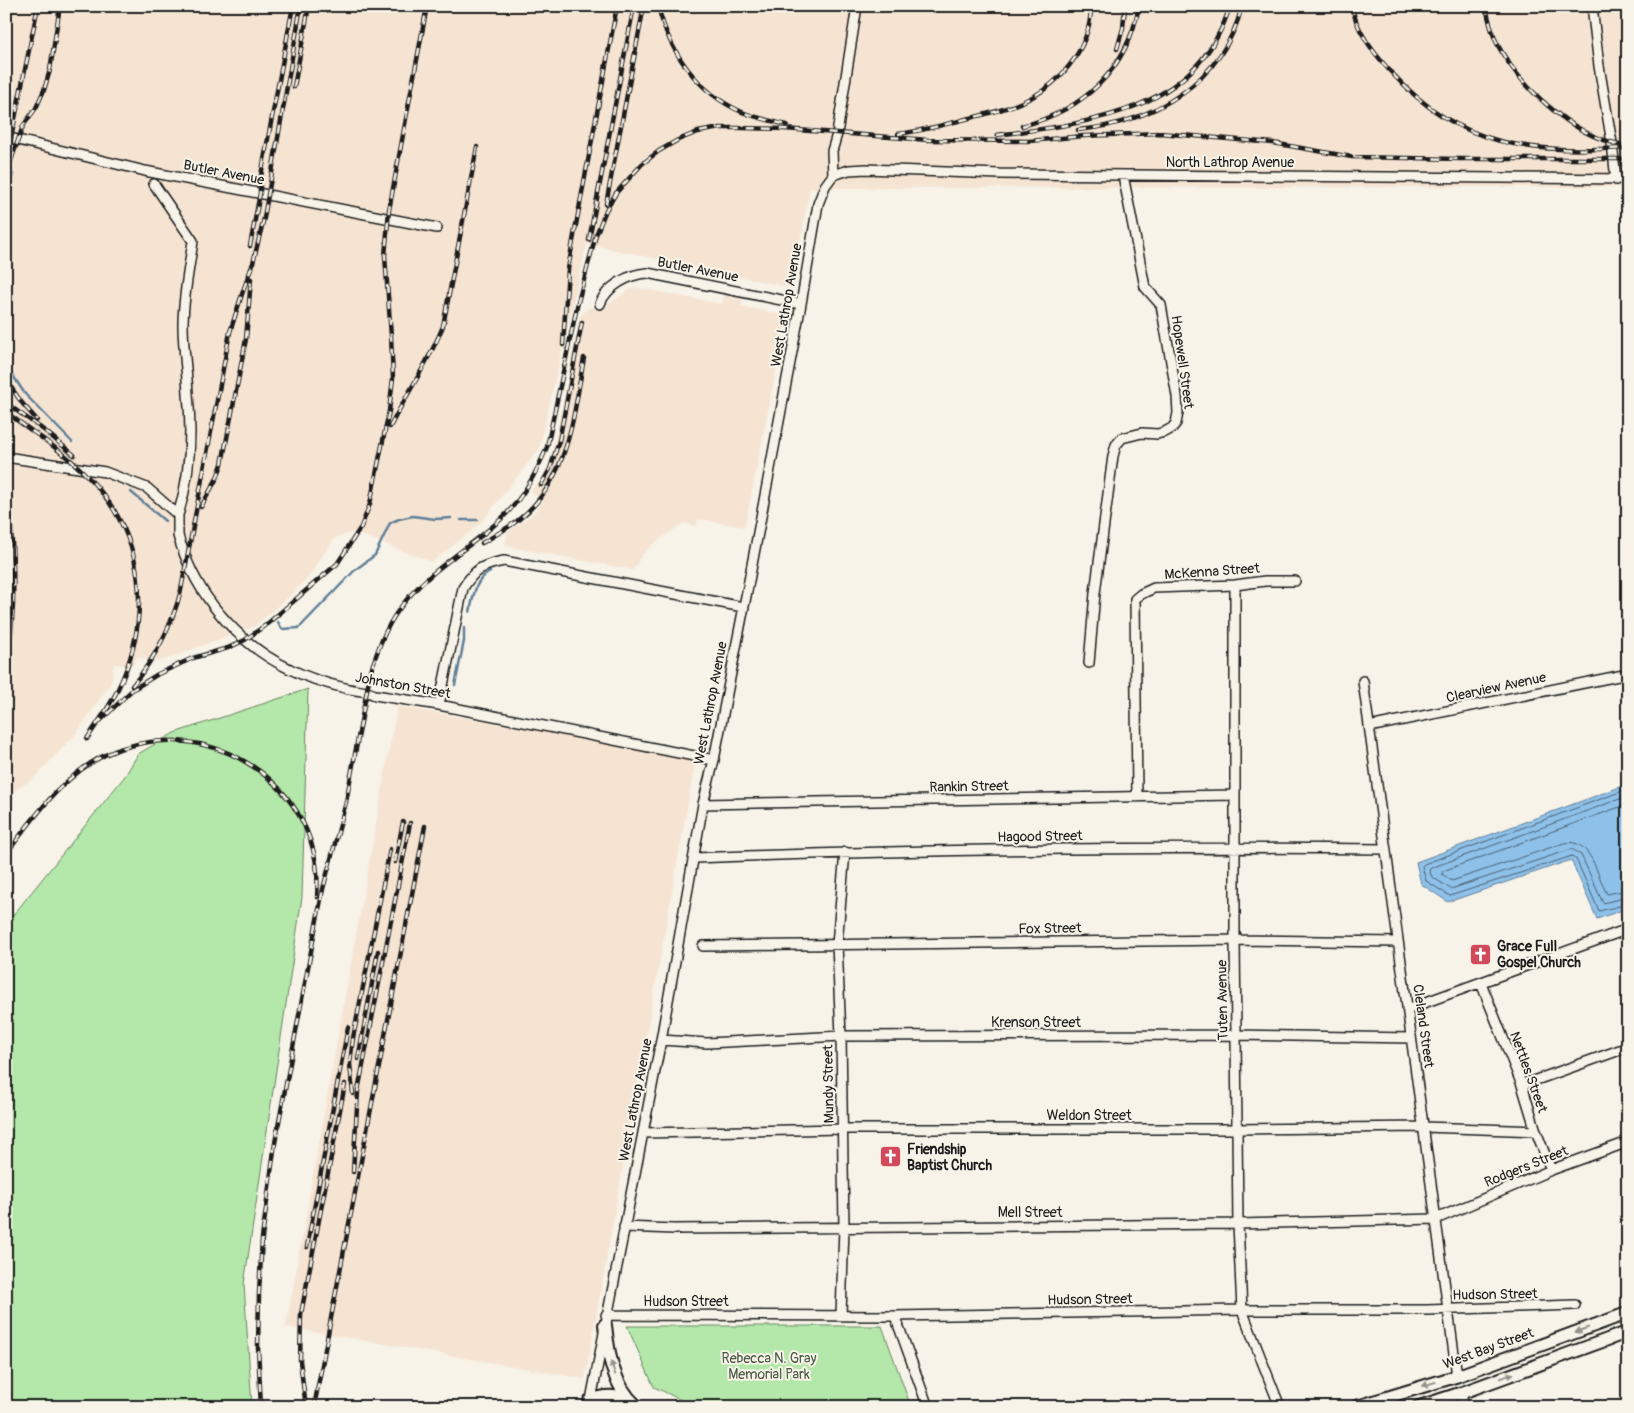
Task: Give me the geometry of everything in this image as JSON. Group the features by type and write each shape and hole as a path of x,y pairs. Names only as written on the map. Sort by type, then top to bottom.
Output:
{"highway":[{"path":"606,1320 607,1344 614,1374 627,1398 636,1406"},
{"path":"590,1404 611,1396 636,1406"}],"main road":[{"name":"West Bay Street","path":"1356,1407 1457,1376 1625,1314"},
{"path":"1418,1407 1462,1393 1628,1332"}],"street":[{"path":"834,175 832,151 837,134 857,6"},
{"path":"1592,6 1616,180"},
{"name":"Butler Avenue","path":"6,137 145,171 437,228"},
{"name":"North Lathrop Avenue","path":"834,175 849,170 866,169 1000,174 1628,180"},
{"name":"West Lathrop Avenue","path":"590,1404 661,1040 703,804 714,760 748,586 818,204 825,186 834,175"},
{"name":"Hopewell Street","path":"1089,664 1095,593 1116,444 1122,438 1132,435 1165,432 1172,428 1176,422 1178,412 1177,396 1161,305 1145,287 1123,175"},
{"name":"Johnston Street","path":"154,184 193,241 184,301 183,324 189,396 188,461 178,516 178,536 187,561 206,596 245,640 271,659 291,670 344,688 714,760"},
{"name":"Butler Avenue","path":"600,304 606,292 630,276 639,273 647,273 801,304"},
{"path":"6,457 105,472 147,488 178,516"},
{"path":"439,705 463,588 479,568 489,564 504,561 743,607"},
{"name":"McKenna Street","path":"1137,797 1135,599 1154,588 1234,585 1264,581 1295,581"},
{"name":"Tuten Avenue","path":"1234,585 1238,1224 1242,1310 1280,1407"},
{"name":"Clearview Avenue","path":"1369,727 1628,674"},
{"name":"Cleland Street","path":"1363,680 1457,1376"},
{"name":"Rankin Street","path":"703,804 1235,795"},
{"name":"Hagood Street","path":"694,858 845,852 1235,848 1386,849"},
{"name":"Mundy Street","path":"841,1315 844,1227 841,1036 837,944 845,852"},
{"path":"1408,1009 1628,929"},
{"name":"Fox Street","path":"703,946 1235,940 1398,942"},
{"name":"Nettles Street","path":"1481,983 1522,1086 1551,1170"},
{"name":"Krenson Street","path":"661,1040 707,1043 841,1036 1237,1035 1411,1038"},
{"path":"1522,1086 1628,1047"},
{"name":"Weldon Street","path":"643,1133 842,1129 1424,1127 1536,1131"},
{"name":"Rodgers Street","path":"1436,1219 1551,1170 1628,1142"},
{"name":"Mell Street","path":"624,1227 1238,1224 1436,1219"},
{"name":"Hudson Street","path":"606,1320 1575,1305"},
{"path":"1625,1314 1628,1332"},
{"path":"895,1316 928,1407"},
{"path":"1462,1393 1464,1407"}],"shaded area":[{"path":"6,6 1628,6 1628,187 810,188 792,288 587,244 539,449 480,524 432,562 353,532 335,538 308,577 293,593 255,626 158,662 137,657 133,666 114,664 111,683 76,734 33,779 6,796"},
{"path":"634,287 722,304 724,295 743,299 741,306 787,316 745,527 698,519 696,526 684,523 653,544 642,555 633,570 505,546 508,532 533,514 543,502 531,491 544,475 552,456 580,316 588,308 601,308"},
{"path":"397,706 696,758 585,1379 286,1327"}],"green space":[{"path":"308,689 302,897 244,1284 252,1407 6,1407 6,924 125,776 138,754 174,733"},
{"name":"Rebecca N. Gray Memorial Park","path":"627,1326 882,1326 911,1407 696,1407 654,1387"}],"water":[{"path":"1628,784 1628,908 1597,919 1571,860 1448,902 1421,884 1416,862"}],"waterway":[{"path":"6,202 13,174"},
{"path":"6,365 25,394 72,442"},
{"path":"131,492 165,521"},
{"path":"278,622 282,629 298,628 301,626 355,570 375,555 390,523 413,516 435,519 451,518"},
{"path":"461,520 478,520"},
{"path":"470,612 478,584 490,572"},
{"path":"455,685 464,641 464,628"}],"railway":[{"path":"10,143 38,6"},
{"path":"6,175 23,126 36,108 44,90 50,70 60,6"},
{"path":"250,246 260,193 260,181 293,6"},
{"path":"132,686 162,641 173,616 181,590 230,332 253,263 264,218 301,6"},
{"path":"294,87 309,6"},
{"path":"96,725 132,690 158,674 193,658 228,648 245,640 267,624 337,564 361,527 370,504 389,411 393,378 385,256 389,210 427,6"},
{"path":"563,345 568,269 617,6"},
{"path":"589,240 634,6"},
{"path":"606,204 644,6"},
{"path":"658,6 663,23 678,55 699,82 712,94 742,112 787,125"},
{"path":"898,134 932,128 998,111 1032,97 1045,89 1069,66 1078,52 1085,38 1091,6"},
{"path":"1117,49 1123,28 1125,6"},
{"path":"1022,126 1065,110 1099,84 1113,68 1124,50 1133,29 1139,6"},
{"path":"997,135 1068,125 1103,117 1136,106 1167,90 1193,69 1215,41 1230,6"},
{"path":"1078,130 1106,126 1132,119 1157,108 1181,94 1201,77 1219,57 1233,33 1242,6"},
{"path":"1352,6 1357,24 1362,33 1390,71 1417,97 1443,117 1470,131 1498,141 1528,146 1559,149 1628,148"},
{"path":"1486,6 1495,39 1504,56 1531,89 1547,105 1583,131 1620,144"},
{"path":"261,1407 258,1347 259,1293 262,1238 275,1143 323,889 346,802 370,674 386,632 410,595 434,572 500,520 522,495 533,477 547,447 578,302 596,235 606,210 616,193 642,164 678,140 698,132 720,128 784,129 929,140 1029,141 1084,136 1160,133 1273,143 1352,157 1628,159"},
{"path":"390,427 443,326 477,147"},
{"path":"201,507 217,478 222,464 246,339 251,279"},
{"path":"541,485 550,469 559,441 582,322"},
{"path":"482,543 517,521 534,505 548,487 566,447 572,425 584,358"},
{"path":"6,380 37,420"},
{"path":"6,403 74,455"},
{"path":"6,412 58,450 87,476 107,499 122,524 132,550 138,578 139,606 136,634 128,663 117,691 87,739"},
{"path":"6,666 13,603 12,538 8,495"},
{"path":"6,854 38,812 62,786 90,764 105,755 143,743 182,741 219,749 252,766 281,790 302,821 315,857 317,897"},
{"path":"395,862 403,822"},
{"path":"353,1172 358,1091 410,823"},
{"path":"314,1407 425,826"},
{"path":"353,1094 350,1064 353,1038 390,849"},
{"path":"358,1059 378,951"},
{"path":"307,1247 348,1027"},
{"path":"306,1407 300,1361 301,1314 345,1084"}],"place":[{"name":"Grace Full Gospel Church","path":"1481,954"},
{"name":"Friendship Baptist Church","path":"891,1157"}]}
